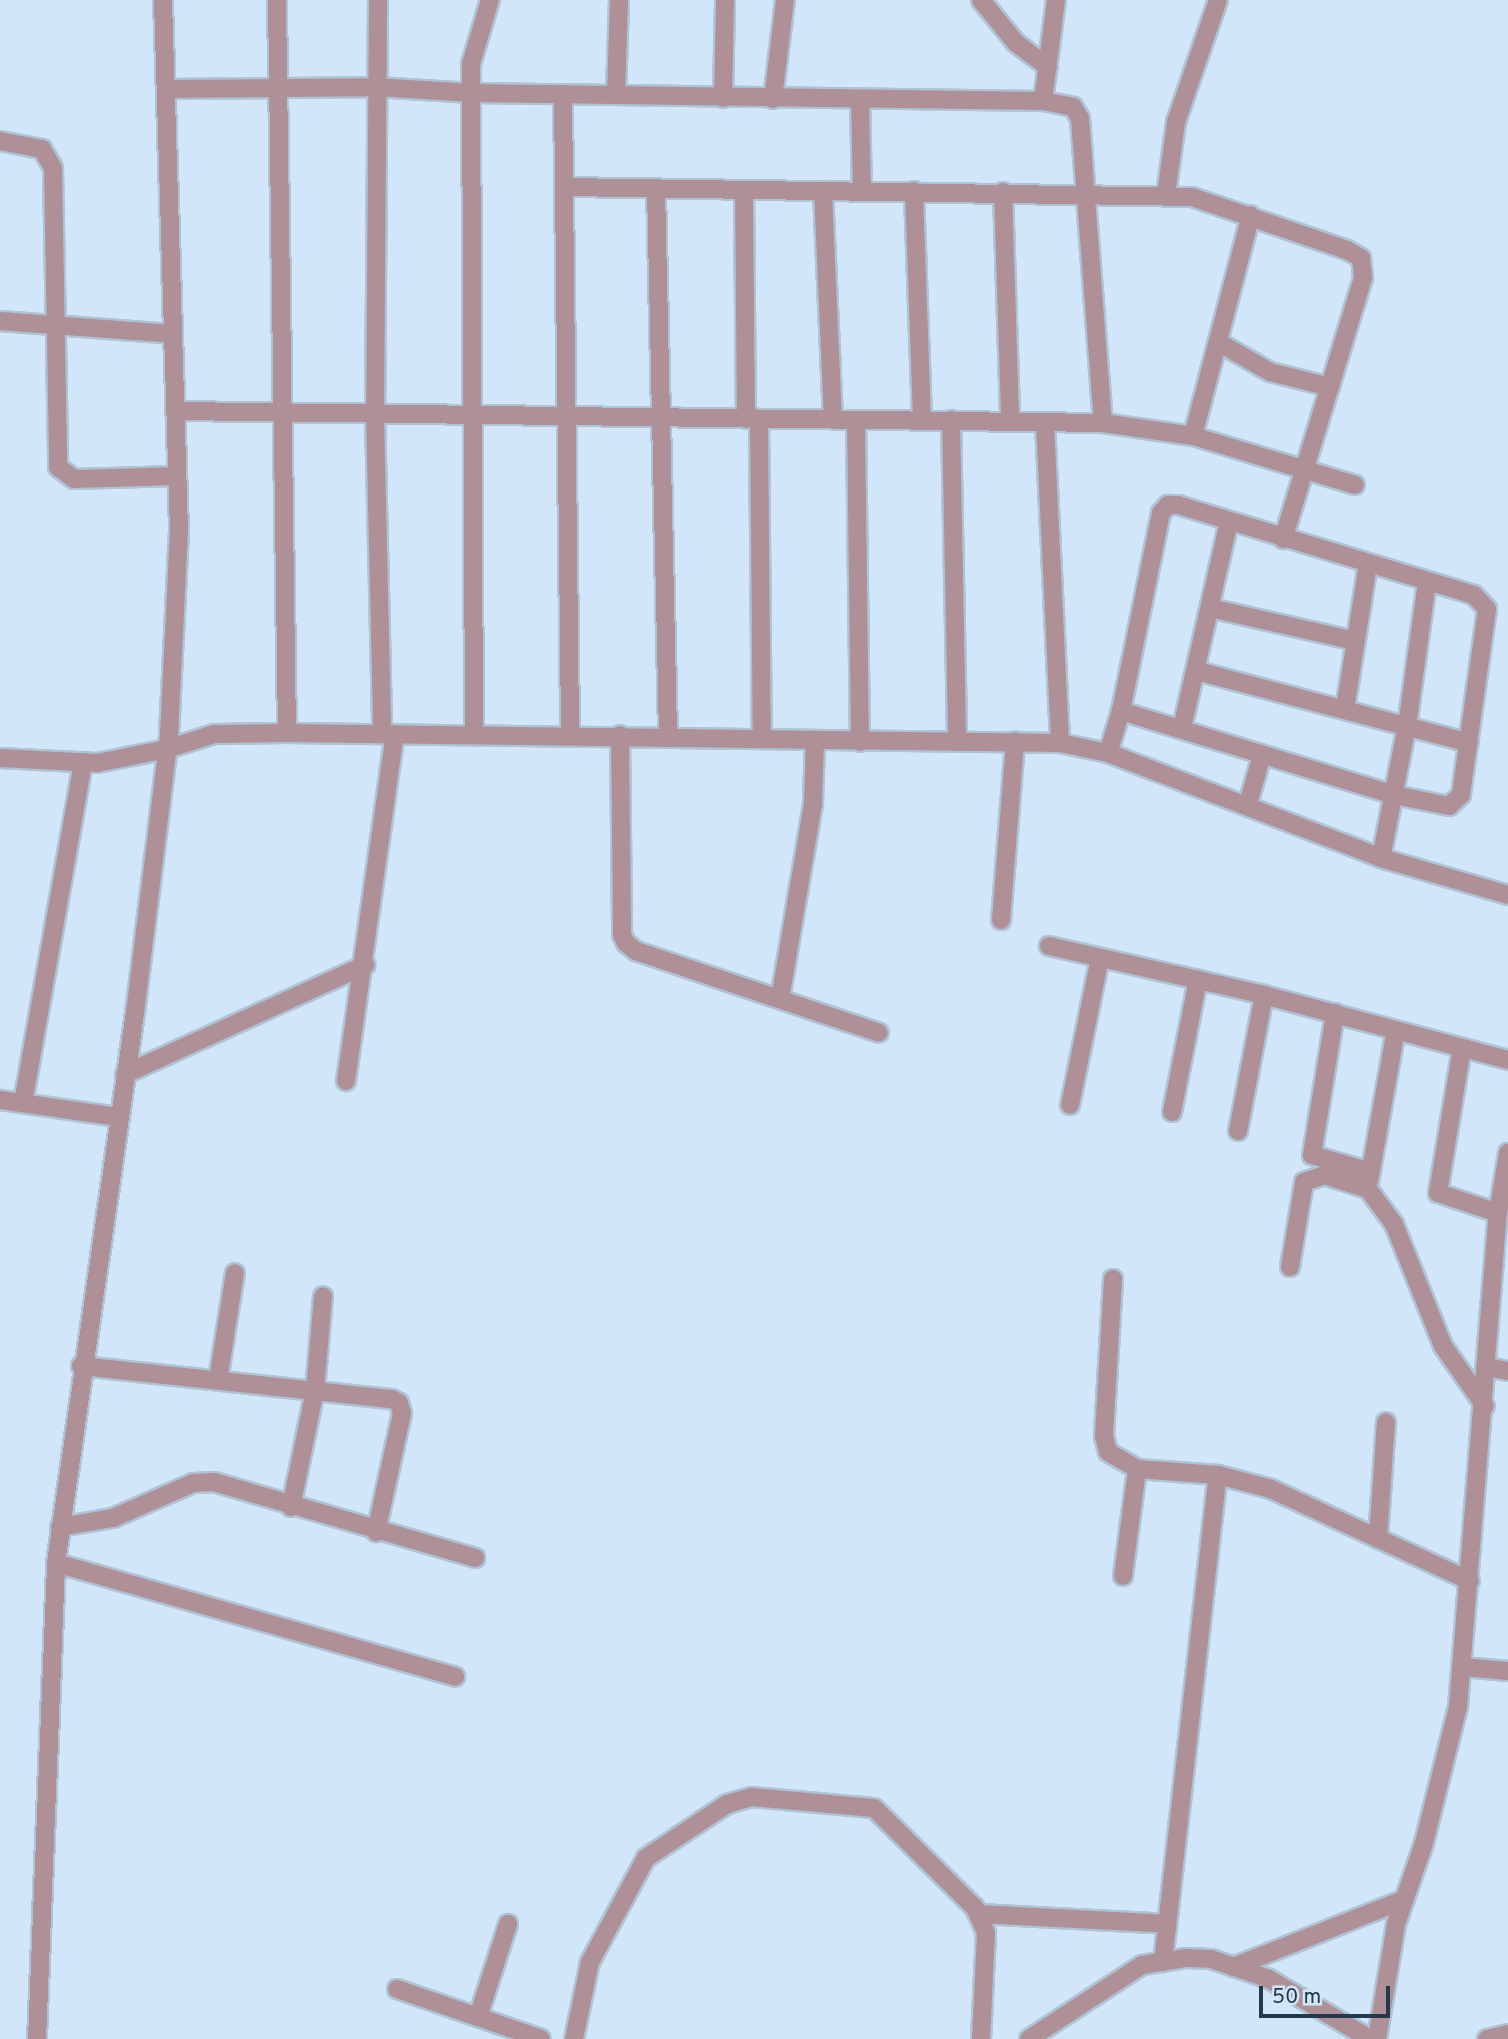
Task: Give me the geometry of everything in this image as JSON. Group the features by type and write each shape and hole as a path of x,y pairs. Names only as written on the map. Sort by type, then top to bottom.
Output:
{"street":[{"path":"37,2039 55,1563 81,1366 125,1074 167,749 179,530 163,0"},
{"path":"277,0 287,733"},
{"path":"346,1081 365,965 388,734 375,414 378,0"},
{"path":"474,735 471,93 475,42 490,0"},
{"path":"616,95 619,0"},
{"path":"723,97 725,0"},
{"path":"773,99 785,0"},
{"path":"981,0 1016,43 1048,67"},
{"path":"1043,101 1056,0"},
{"path":"1166,195 1176,122 1218,0"},
{"path":"167,89 376,87 471,93 1043,101 1073,107 1080,118 1103,424"},
{"path":"563,94 570,416 570,735"},
{"path":"860,99 862,191"},
{"path":"0,141 42,149 51,158 56,187 56,457 64,475 86,480 177,476"},
{"path":"565,187 1166,195 1211,201 1347,250 1361,258 1365,266 1283,539"},
{"path":"656,189 658,418 668,736"},
{"path":"744,191 762,739"},
{"path":"823,191 833,420"},
{"path":"914,191 922,420"},
{"path":"1003,192 1010,421"},
{"path":"1193,436 1251,215"},
{"path":"0,321 173,334"},
{"path":"1218,341 1270,372 1330,387"},
{"path":"175,411 1103,424 1193,436 1355,485"},
{"path":"856,420 860,742"},
{"path":"951,421 957,742"},
{"path":"1045,423 1060,743"},
{"path":"1108,752 1121,711 1161,513 1168,505 1178,505 1474,595 1487,609 1469,743 1456,803 1438,806 1394,795 1121,711"},
{"path":"1182,728 1229,521"},
{"path":"1345,709 1368,564"},
{"path":"1381,858 1406,726 1427,581"},
{"path":"1210,608 1355,641"},
{"path":"1197,671 1469,743"},
{"path":"0,758 83,762 167,749 214,734 620,735 860,742 1060,743 1108,752 1248,804 1381,858 1508,895"},
{"path":"620,735 622,935 626,943 636,951 879,1033"},
{"path":"780,999 813,803 815,741"},
{"path":"1001,920 1015,742"},
{"path":"1248,804 1262,755"},
{"path":"23,1103 83,762"},
{"path":"1049,946 1264,995 1508,1060"},
{"path":"1070,1105 1100,958"},
{"path":"125,1074 365,965"},
{"path":"1172,1112 1198,980"},
{"path":"1238,1131 1264,995"},
{"path":"1335,1013 1310,1149 1318,1160 1370,1180"},
{"path":"1396,1030 1370,1180 1394,1224 1443,1346 1485,1406"},
{"path":"1462,1048 1438,1193 1499,1213"},
{"path":"0,1100 118,1117"},
{"path":"1377,2039 1390,1951 1450,1745 1463,1667 1499,1213 1508,1153"},
{"path":"1290,1267 1304,1182 1324,1175 1370,1180"},
{"path":"218,1380 235,1273"},
{"path":"1113,1279 1104,1436 1108,1452 1137,1469 1218,1475 1271,1489 1470,1581"},
{"path":"292,1507 315,1390 323,1296"},
{"path":"81,1366 315,1390 399,1403 401,1413 376,1532"},
{"path":"1487,1367 1508,1371"},
{"path":"1378,1538 1386,1422"},
{"path":"1123,1576 1137,1469"},
{"path":"1163,1962 1218,1475"},
{"path":"60,1527 113,1518 193,1483 240,1487 292,1507 475,1558"},
{"path":"55,1563 455,1677"},
{"path":"1463,1667 1508,1671"},
{"path":"574,2039 590,1962 636,1872 660,1847 739,1800 874,1808 979,1914 986,1933 981,2039"},
{"path":"1233,1967 1403,1900"},
{"path":"979,1914 1167,1924"},
{"path":"478,2017 508,1924"},
{"path":"1029,2039 1119,1977 1142,1965 1211,1959 1269,1979 1370,2039"},
{"path":"397,1989 541,2039"},
{"path":"1487,2039 1508,2034"}]}
